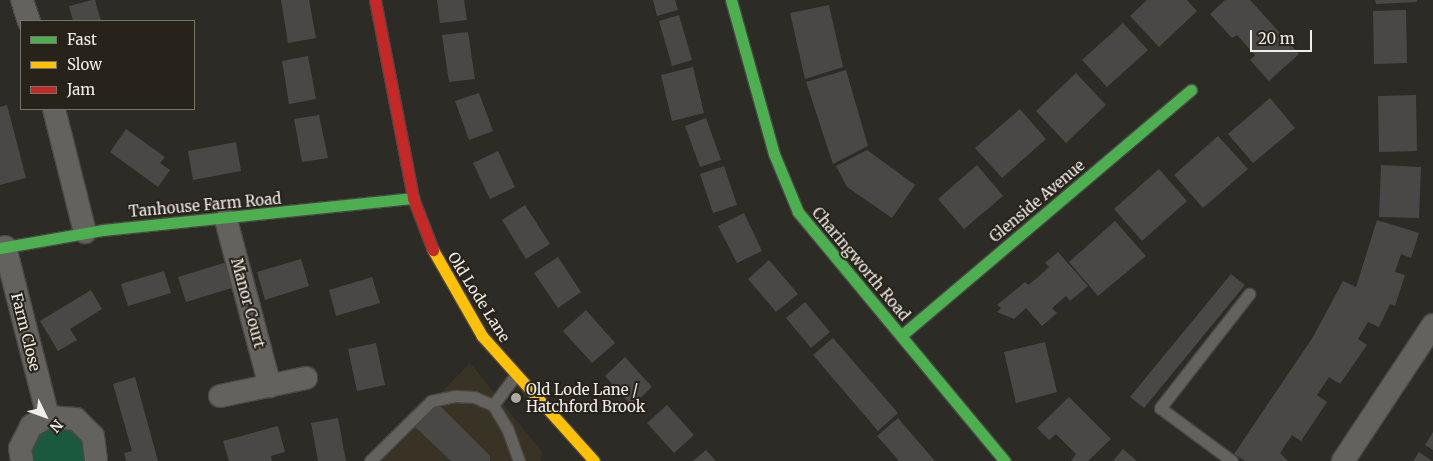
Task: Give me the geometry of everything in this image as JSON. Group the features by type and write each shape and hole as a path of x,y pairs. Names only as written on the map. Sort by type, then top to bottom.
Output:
{"street":[{"path":"22,0 29,20"},
{"name":"Old Lode Lane","path":"375,0 413,198 438,263 482,336 515,376 594,461"},
{"name":"Charingworth Road","path":"731,0 774,154 798,212 902,336 968,420 1005,461"},
{"name":"Glenside Avenue","path":"902,336 1192,90"},
{"path":"54,110 85,232"},
{"name":"Tanhouse Farm Road","path":"2,247 85,232 226,220 413,198"},
{"name":"Manor Court","path":"226,220 270,386"},
{"name":"Farm Close","path":"2,247 48,417"},
{"path":"1344,461 1433,325"},
{"path":"220,396 306,378"},
{"path":"22,461 20,448 31,426 48,417 76,419 93,436 96,461"}],"lane":[{"path":"1232,461 1160,408 1250,294"},
{"path":"493,405 515,376"},
{"path":"370,461 431,401 455,396 474,397 493,405 519,461"}],"shaded area":[{"path":"470,363 542,452 541,461 375,461"}],"green space":[{"path":"44,428 71,428 81,437 86,450 84,461 30,461 29,450 34,437"}],"building":[{"path":"95,0 101,20 73,20 69,6"},
{"path":"281,0 309,0 316,38 288,43"},
{"path":"437,0 464,0 467,20 440,23"},
{"path":"653,0 675,0 678,10 657,16"},
{"path":"1147,0 1187,0 1197,11 1159,47 1130,16"},
{"path":"1225,0 1250,0 1299,54 1269,81 1250,60 1255,55 1237,35 1232,38 1210,14"},
{"path":"1375,0 1417,0 1417,2 1376,4"},
{"path":"829,5 843,67 805,79 790,13"},
{"path":"1406,10 1407,63 1374,64 1373,11"},
{"path":"679,15 692,60 672,66 659,21"},
{"path":"1123,23 1148,50 1107,87 1082,60"},
{"path":"468,32 475,79 449,82 442,35"},
{"path":"308,56 316,99 289,104 282,61"},
{"path":"693,67 704,113 672,121 661,75"},
{"path":"846,70 868,146 833,164 806,82"},
{"path":"1076,73 1106,105 1066,143 1036,111"},
{"path":"479,93 493,131 469,140 455,101"},
{"path":"1416,95 1417,151 1379,152 1378,96"},
{"path":"1270,98 1295,128 1253,163 1228,134"},
{"path":"7,105 26,178 0,185 0,107"},
{"path":"1020,109 1046,139 1002,178 975,148"},
{"path":"319,115 328,158 302,162 294,119"},
{"path":"706,118 721,160 700,167 685,126"},
{"path":"126,129 165,157 160,163 170,170 158,187 110,152"},
{"path":"1218,136 1248,169 1203,208 1174,175"},
{"path":"236,142 241,171 193,180 188,151"},
{"path":"867,150 915,185 892,218 847,187 836,166"},
{"path":"498,151 515,187 490,199 473,163"},
{"path":"977,165 1003,196 964,229 938,199"},
{"path":"1381,165 1421,167 1419,218 1379,217"},
{"path":"724,166 737,205 713,213 700,174"},
{"path":"1159,169 1187,201 1142,241 1114,209"},
{"path":"525,205 550,244 526,259 502,220"},
{"path":"744,213 762,251 737,263 718,226"},
{"path":"1377,220 1419,233 1411,258 1401,254 1395,272 1405,275 1395,306 1390,304 1379,327 1368,322 1358,339 1367,345 1340,384 1329,377 1317,395 1327,402 1301,441 1292,435 1280,453 1288,461 1245,461 1234,454 1313,337 1343,281 1356,287"},
{"path":"1115,221 1146,256 1098,296 1069,262"},
{"path":"1058,252 1088,286 1070,301 1066,296 1052,308 1057,313 1042,326 1026,308 1014,319 997,312 1001,308 997,305 1025,282 1028,285 1037,278 1049,267 1045,263"},
{"path":"558,257 581,292 558,308 534,273"},
{"path":"301,259 309,286 265,300 257,272"},
{"path":"769,260 798,294 776,312 748,279"},
{"path":"227,262 235,287 186,302 178,277"},
{"path":"164,271 171,293 128,306 121,284"},
{"path":"1231,274 1245,285 1144,408 1130,397"},
{"path":"372,277 380,303 336,316 329,290"},
{"path":"91,290 102,309 70,329 77,340 58,351 40,321"},
{"path":"805,302 830,332 811,348 786,318"},
{"path":"586,310 615,343 592,363 563,331"},
{"path":"833,338 898,413 878,431 813,355"},
{"path":"1045,342 1057,392 1016,403 1004,352"},
{"path":"376,343 385,385 357,391 348,349"},
{"path":"625,357 652,387 632,406 605,376"},
{"path":"135,377 158,461 126,461 124,453 132,451 113,384"},
{"path":"1069,397 1111,439 1088,461 1071,461 1076,454 1056,434 1049,440 1037,428"},
{"path":"438,404 490,456 490,461 451,461 415,427"},
{"path":"667,405 694,435 674,453 647,423"},
{"path":"338,418 346,461 318,461 311,423"},
{"path":"898,418 935,461 899,461 877,436"},
{"path":"278,426 285,452 271,456 272,461 229,461 223,441"},
{"path":"1433,432 1433,450 1425,445"},
{"path":"1123,449 1137,461 1113,461"},
{"path":"706,450 716,461 693,461"},
{"path":"1419,452 1432,461 1413,461"}],"traffic: fast":[{"path":"731,0 774,154 798,212 1005,461"},
{"path":"902,335 1191,90"},
{"path":"0,248 103,230 413,198"}],"traffic: slow":[{"path":"433,250 482,336 594,461"}],"traffic: jam":[{"path":"375,0 413,198 433,250"}],"place":[{"name":"Old Lode Lane / Hatchford Brook","path":"516,398"}]}
